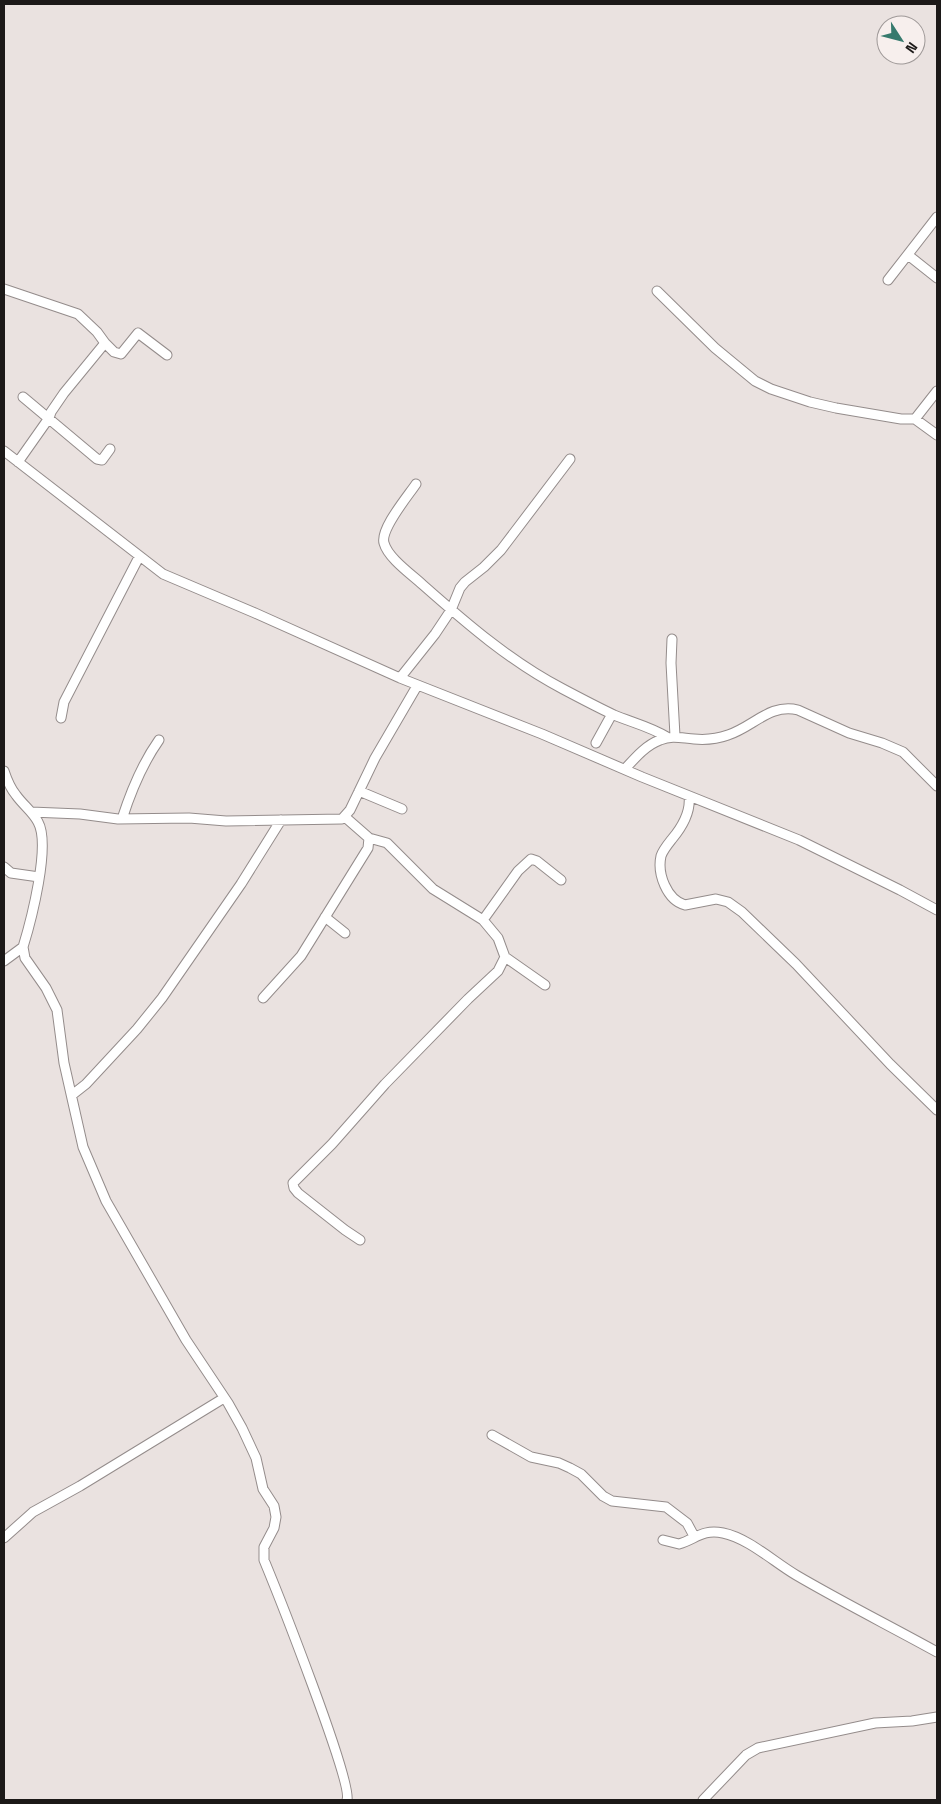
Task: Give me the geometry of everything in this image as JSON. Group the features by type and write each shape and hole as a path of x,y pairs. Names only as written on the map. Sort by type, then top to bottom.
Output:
{"street":[{"path":"888,280 937,217"},
{"path":"908,255 937,277"},
{"path":"4,288 78,314 114,352 121,354 138,333 167,354"},
{"path":"657,291 715,348 755,381 771,389 810,402 893,418 915,418 937,435"},
{"path":"18,462 64,393 105,343"},
{"path":"915,418 937,392"},
{"path":"22,397 97,459 102,460 110,449"},
{"path":"4,451 162,574 255,613 417,686 542,734 800,840 937,910"},
{"path":"400,678 435,634 450,610 460,588 501,550 570,459"},
{"path":"416,484 391,519 384,534 384,543 394,559 450,610 505,654 561,688 612,714 671,737 700,739 720,737 731,734 776,710 790,708 798,710 849,733 882,743 903,752 937,786"},
{"path":"61,718 64,702 140,557"},
{"path":"671,737 672,639"},
{"path":"345,818 375,758 417,686"},
{"path":"596,743 612,714"},
{"path":"625,769 651,744 671,737"},
{"path":"122,819 148,755 159,740"},
{"path":"4,771 16,796 39,823 43,839 44,848 39,877 23,947 25,958 46,988 57,1010 64,1063 83,1147 106,1201 186,1340 242,1428 256,1458 263,1489 275,1510 276,1522 264,1547 264,1560 326,1726 345,1781 347,1800"},
{"path":"359,791 402,809"},
{"path":"689,796 688,810 682,825 662,855 661,874 667,890 685,906 716,898 728,902 742,912 796,964 890,1064 937,1110"},
{"path":"31,812 80,814 122,819 189,818 226,821 336,820 345,818"},
{"path":"345,818 369,838 387,843 433,889 483,920 498,938 505,958 545,985"},
{"path":"72,1095 86,1084 137,1029 162,998 241,884 281,820"},
{"path":"264,998 301,956 368,848 369,838"},
{"path":"483,920 518,871 531,859 538,861 561,880"},
{"path":"4,867 11,873 39,877"},
{"path":"325,917 345,933"},
{"path":"4,961 23,947"},
{"path":"360,1240 298,1193 294,1188 293,1182 332,1144 385,1084 495,974 505,958"},
{"path":"4,1538 33,1512 80,1486 224,1398"},
{"path":"492,1435 531,1457 559,1463 581,1474 603,1496 612,1501 666,1507 687,1523 694,1536"},
{"path":"663,1540 680,1544 694,1536 707,1532 722,1532 736,1537 795,1574 937,1652"},
{"path":"703,1800 746,1755 758,1748 875,1723 912,1721 937,1716"}]}
